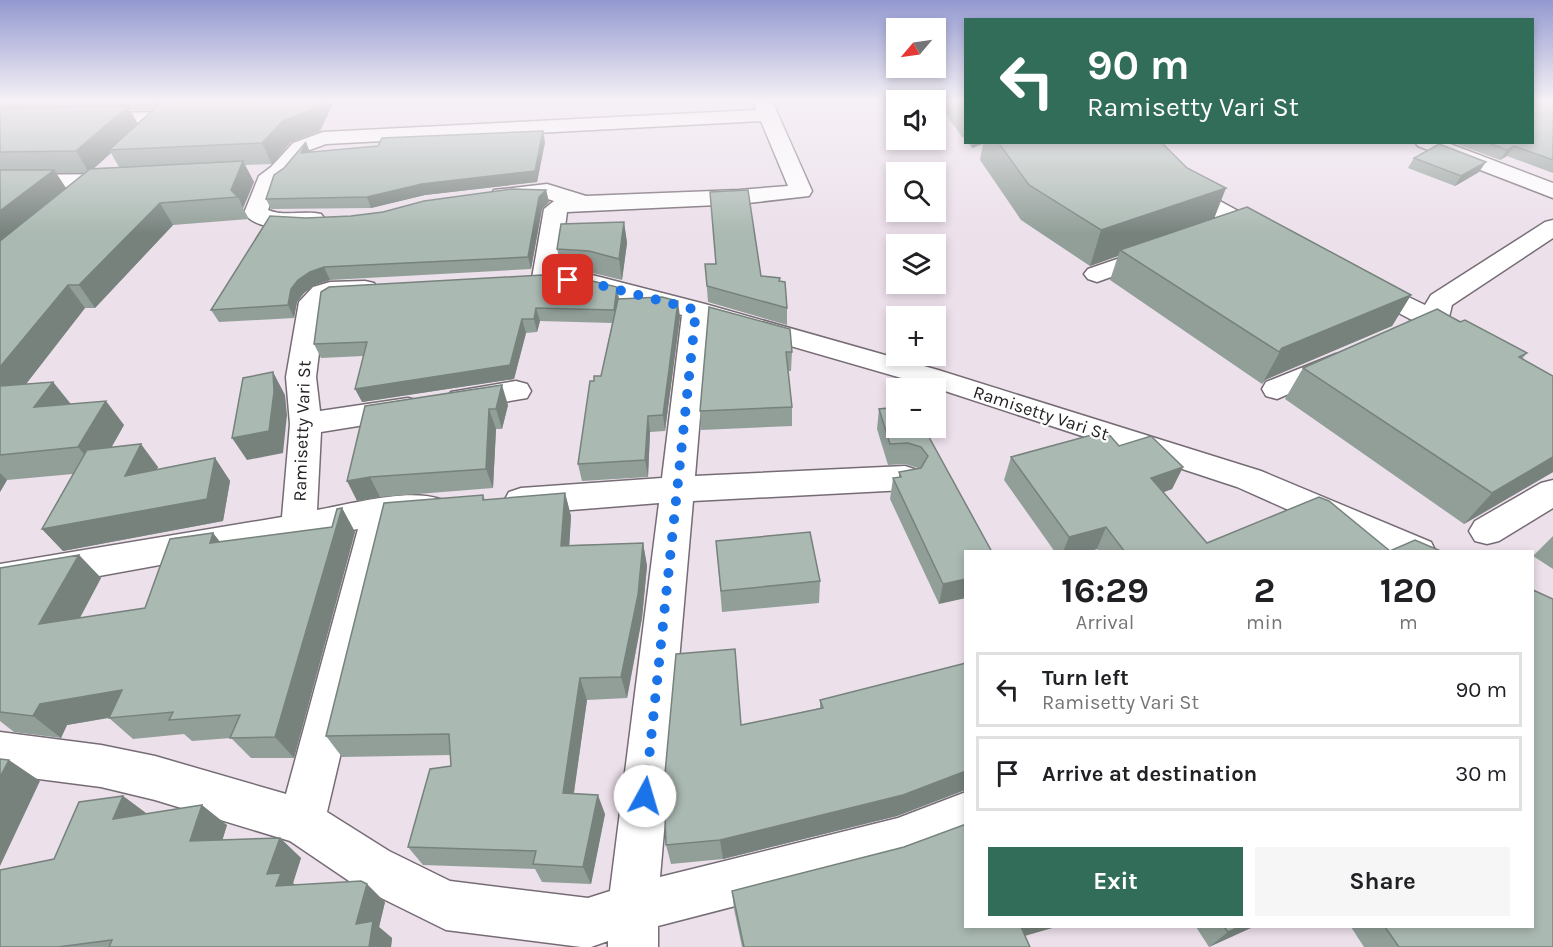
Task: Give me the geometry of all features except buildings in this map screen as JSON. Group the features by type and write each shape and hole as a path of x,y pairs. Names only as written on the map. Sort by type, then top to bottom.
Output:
{"street":[{"path":"305,145 300,147 279,172 267,181 256,213 264,218 278,220 337,218"},
{"path":"483,198 526,191 547,191 584,203 739,197 801,191 781,145"},
{"path":"1139,145 1210,205 1284,245"},
{"path":"1433,145 1553,191"},
{"path":"70,204 121,158"},
{"path":"245,174 279,172"},
{"path":"0,182 142,180"},
{"name":"Ramisetty Vari St","path":"584,203 560,206 556,209 533,279 592,283 696,310 928,377 1249,479 1413,550"},
{"path":"1208,235 1242,223"},
{"path":"1392,339 1434,320 1440,301 1553,227"},
{"path":"1097,274 1175,246"},
{"path":"1338,272 1484,345"},
{"name":"Ramisetty Vari St","path":"299,526 306,424 301,376 312,303 321,293 330,290 397,287"},
{"path":"633,927 696,310"},
{"path":"1277,389 1361,352"},
{"path":"306,424 516,391"},
{"path":"0,579 380,512 677,489 905,478"},
{"path":"1487,531 1553,492"},
{"path":"302,822 380,512"},
{"path":"0,753 100,766 155,778 302,822 372,868 446,905 633,927 898,841 964,816"}],"route":[{"path":"568,280 592,283 696,310 645,796"}]}
